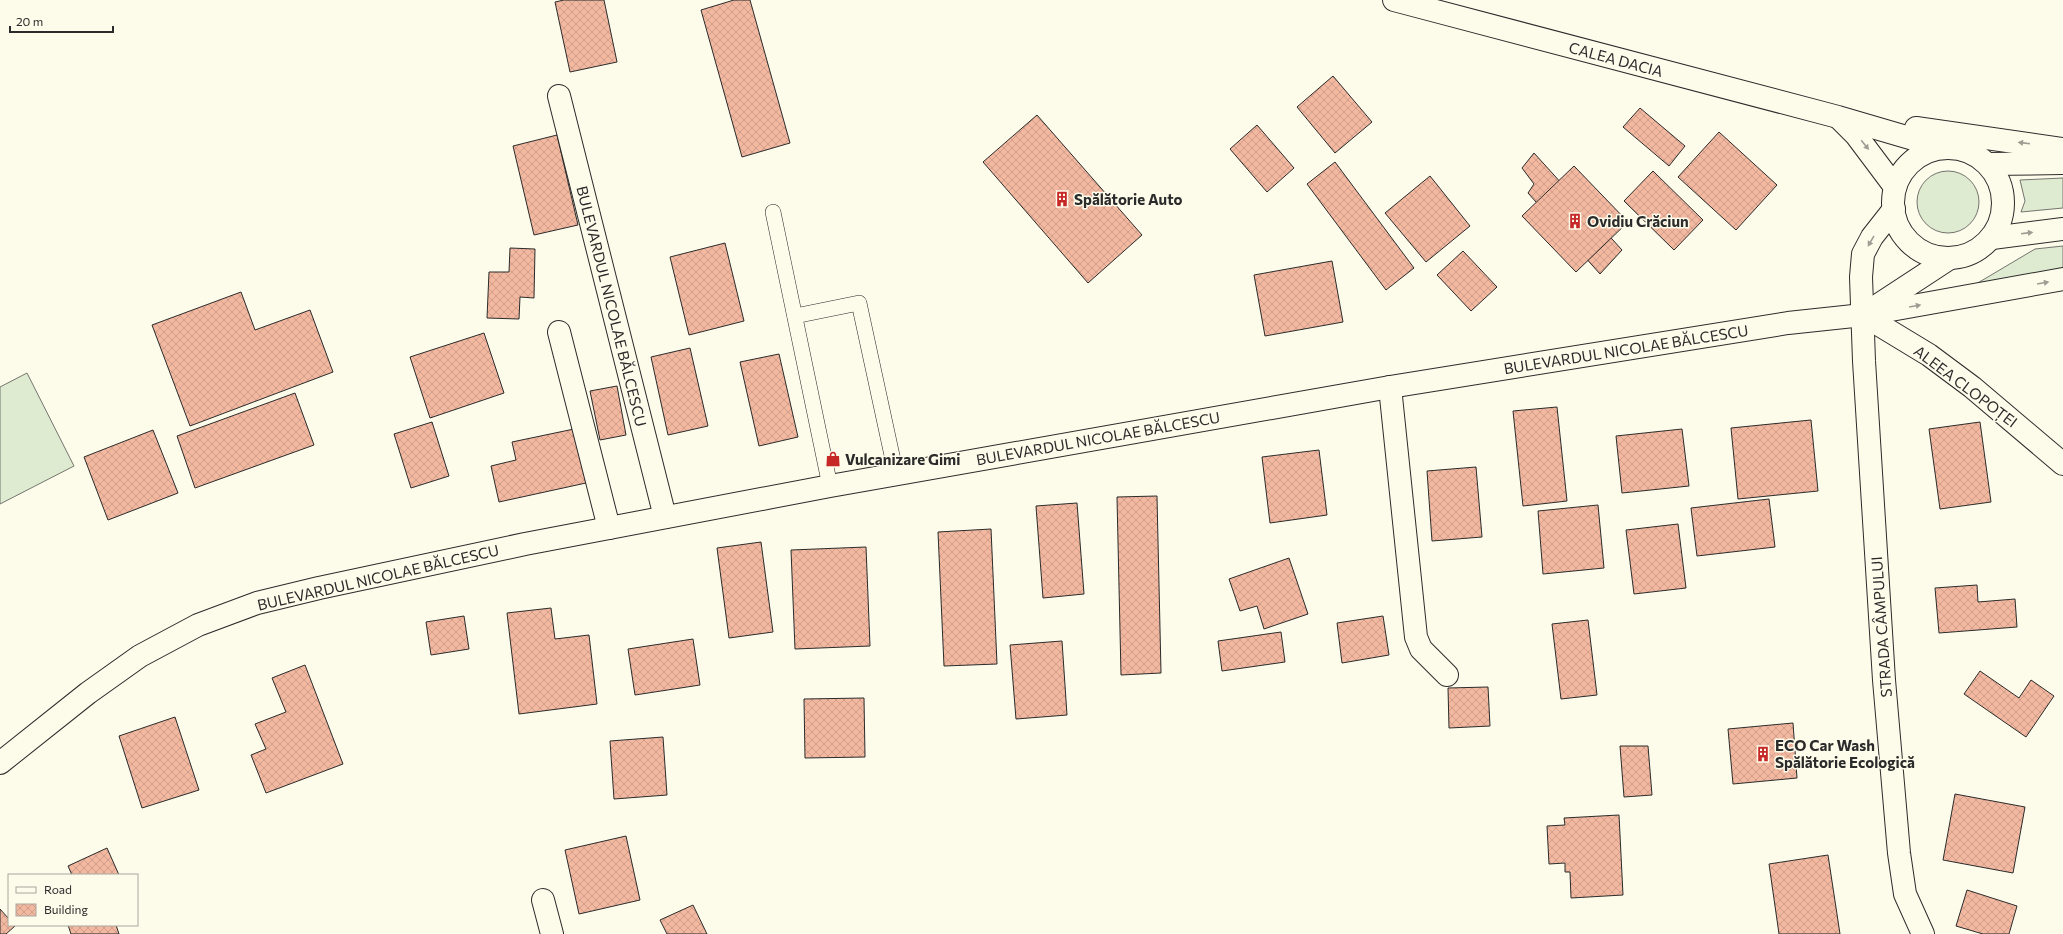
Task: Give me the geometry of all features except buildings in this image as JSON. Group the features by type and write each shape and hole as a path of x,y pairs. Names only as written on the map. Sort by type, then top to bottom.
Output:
{"street":[{"name":"CALEA DACIA","path":"1394,0 1838,117 1944,148"},
{"name":"BULEVARDUL NICOLAE BĂLCESCU","path":"559,96 665,517"},
{"path":"1838,117 2063,148"},
{"path":"1838,117 1856,135 1895,187"},
{"path":"1992,238 2000,221 2003,206 2002,191 1997,176 1988,164 1975,154 1961,148 1944,148 1923,154 1906,168 1895,187 1894,209 1896,221 1911,244 1923,251 1936,256 1950,258 1969,254 1992,238 2063,229"},
{"path":"1988,164 2063,163"},
{"name":"STRADA CÂMPULUI","path":"1894,209 1872,237 1863,254 1861,277 1864,361 1884,680 1899,853 1905,894 1923,934"},
{"path":"1863,315 1950,258"},
{"name":"BULEVARDUL NICOLAE BĂLCESCU","path":"0,763 88,693 140,656 198,624 257,603 319,588 609,528 896,474 1390,387 1788,323 1863,315 2063,280"},
{"name":"ALEEA CLOPOȚEI","path":"1863,315 1928,355 1972,387 2063,464"},
{"path":"559,332 609,528"},
{"path":"1390,387 1416,637 1421,649 1447,675"},
{"path":"543,900 552,934"}],"lane":[{"path":"773,212 830,486"},
{"path":"795,316 858,303 896,474"}],"green space":[{"path":"1942,171 1954,171 1970,180 1977,190 1979,202 1977,214 1970,224 1954,233 1942,233 1931,228 1922,219 1917,208 1917,196 1922,185 1931,176"},
{"path":"2063,178 2063,208 2021,212 2025,201 2020,180"},
{"path":"2063,246 2063,270 1976,284 2035,249"},
{"path":"27,373 74,466 0,504 0,387"}],"place":[{"name":"Spălătorie Auto","path":"1062,199"},
{"name":"Ovidiu Crăciun","path":"1575,221"},
{"name":"Vulcanizare Gimi","path":"833,459"},
{"name":"ECO Car Wash Spălătorie Ecologică","path":"1763,754"}]}
